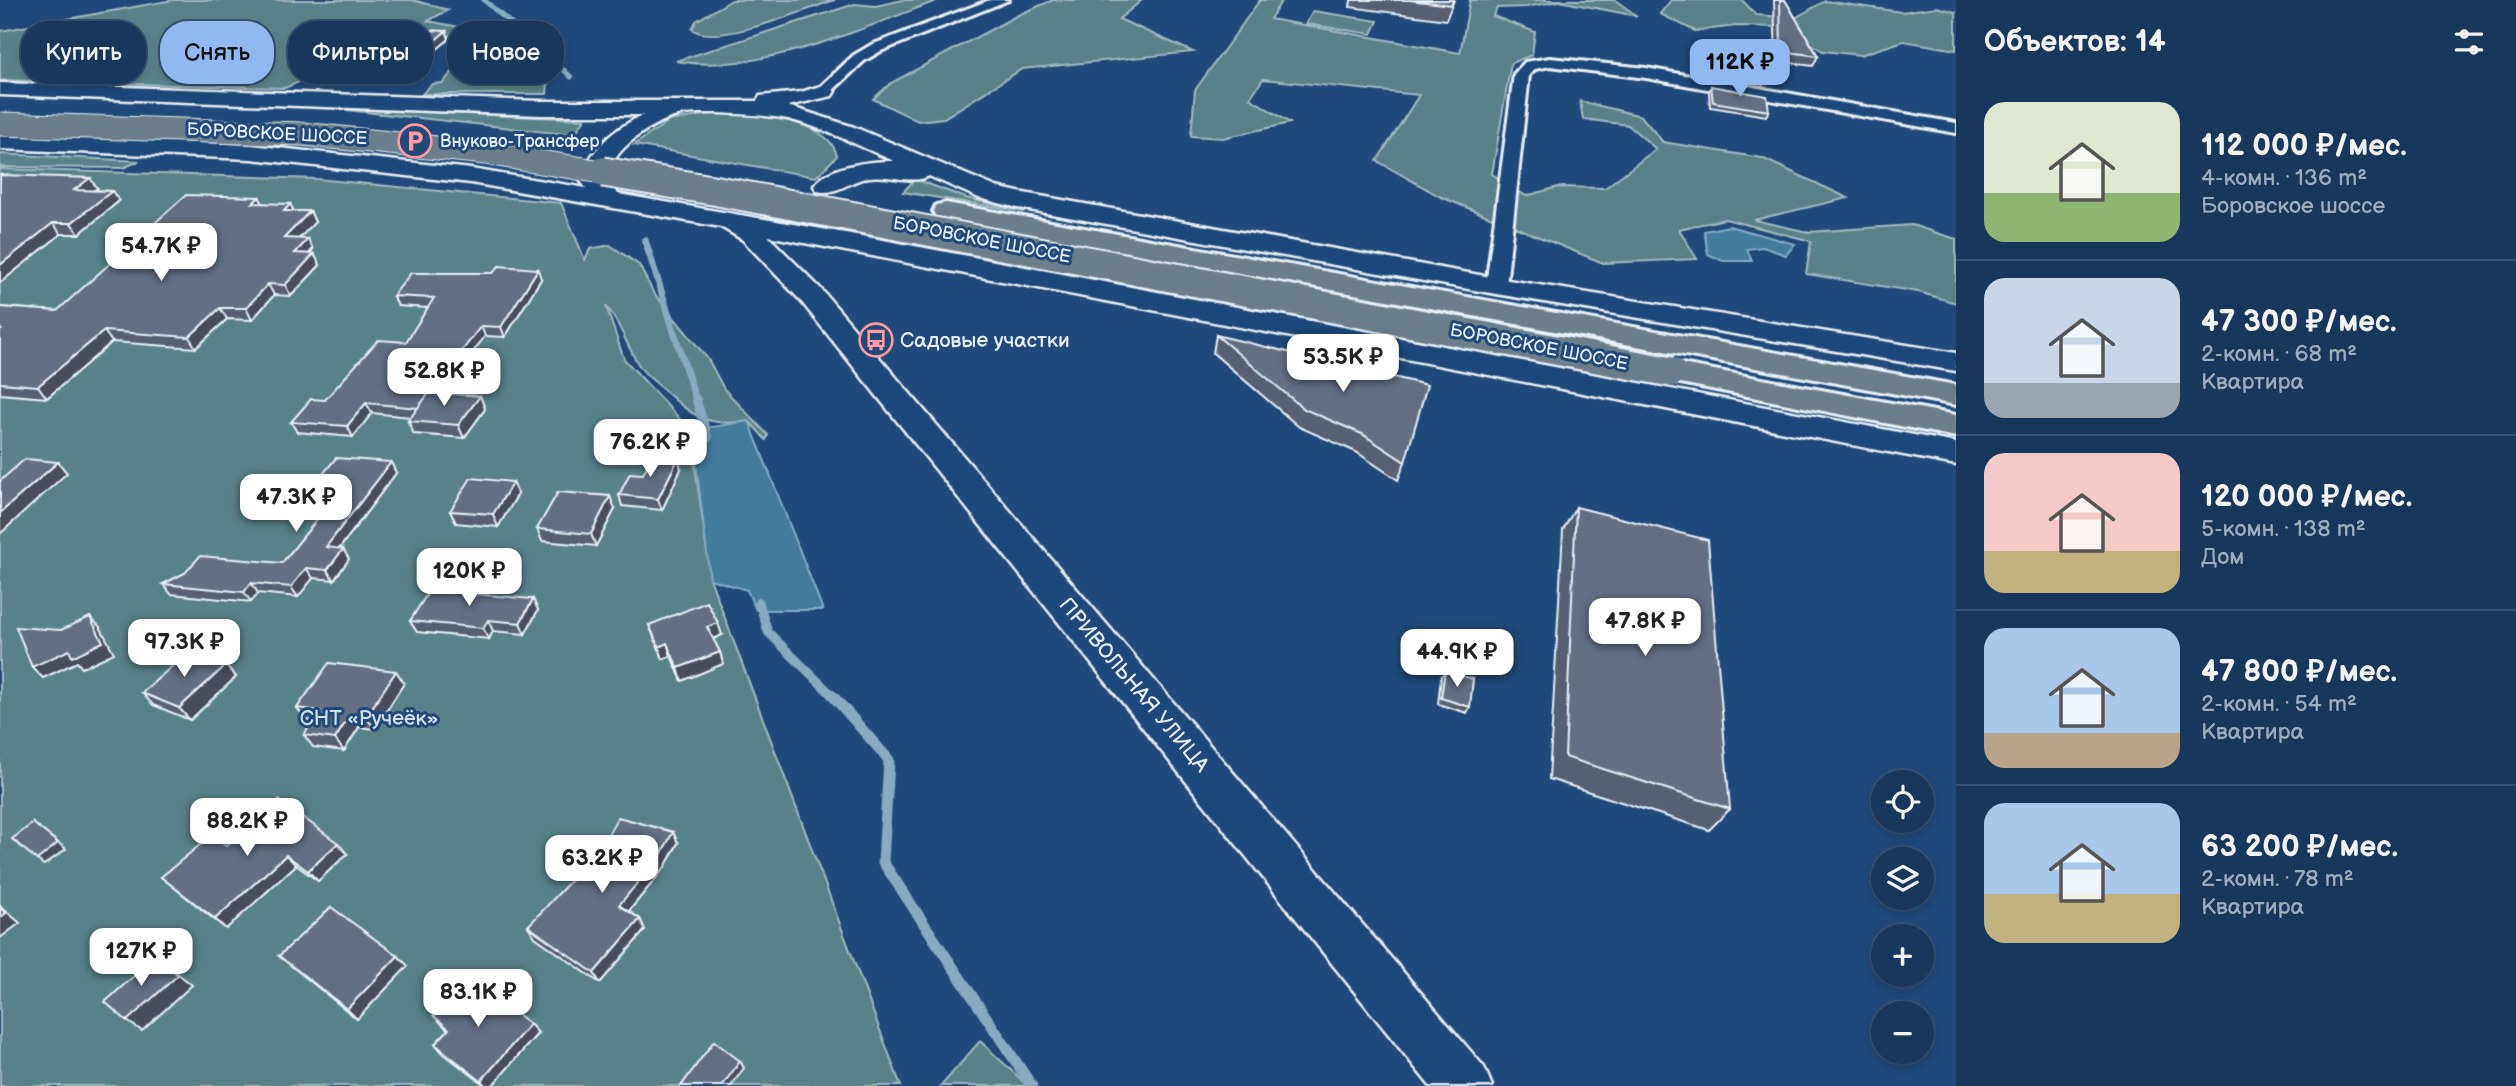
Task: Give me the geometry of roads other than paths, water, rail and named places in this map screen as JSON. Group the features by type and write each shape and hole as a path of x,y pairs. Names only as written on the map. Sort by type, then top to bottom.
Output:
{"main road":[{"path":"0,89 545,108 734,107 785,112 827,125 997,195"},
{"path":"734,107 804,98 824,91"},
{"path":"781,230 850,161 853,150 845,136 827,125 816,110 824,91"},
{"name":"БОРОВСКОЕ ШОССЕ","path":"0,107 278,115 434,127 517,138 749,176 1669,357 1956,425"},
{"path":"614,200 593,184 592,176 622,137 646,121 687,107"},
{"path":"545,108 606,118 619,126 622,137"},
{"name":"БОРОВСКОЕ ШОССЕ","path":"0,124 279,133 486,153 1669,357 1956,395"},
{"path":"0,142 297,156 471,176 851,242 1956,454"},
{"path":"826,186 859,171 884,168 912,171 968,190 1496,286 1956,362"},
{"path":"749,224 778,218 807,204"},
{"path":"701,215 737,225 752,234 802,285"},
{"path":"781,230 802,285"},
{"path":"802,285 800,266 807,256 831,246 851,242"},
{"name":"ПРИВОЛЬНАЯ УЛИЦА","path":"802,285 1465,1086"}],"street":[{"path":"824,91 859,58 876,48 1002,0"},
{"path":"1496,286 1522,74 1530,65 1550,62 1646,73 1956,128"}],"water":[{"path":"1729,226 1795,244 1786,255 1763,247 1747,249 1752,261 1723,261 1708,254 1704,231"},
{"path":"749,421 823,610 756,610 747,590 710,579 692,430"}],"waterway":[{"path":"484,0 517,29 536,61 564,70 571,77"},
{"path":"645,240 696,401"},
{"path":"696,399 708,438"},
{"path":"759,602 768,632 833,696"},
{"path":"833,696 889,760 883,862 1032,1086"}],"place":[{"name":"Внуково-Трансфер","path":"415,141"},
{"name":"Садовые участки","path":"876,340"}],"park label":[{"name":"СНТ «Ручеёк»","path":"369,718"}]}
